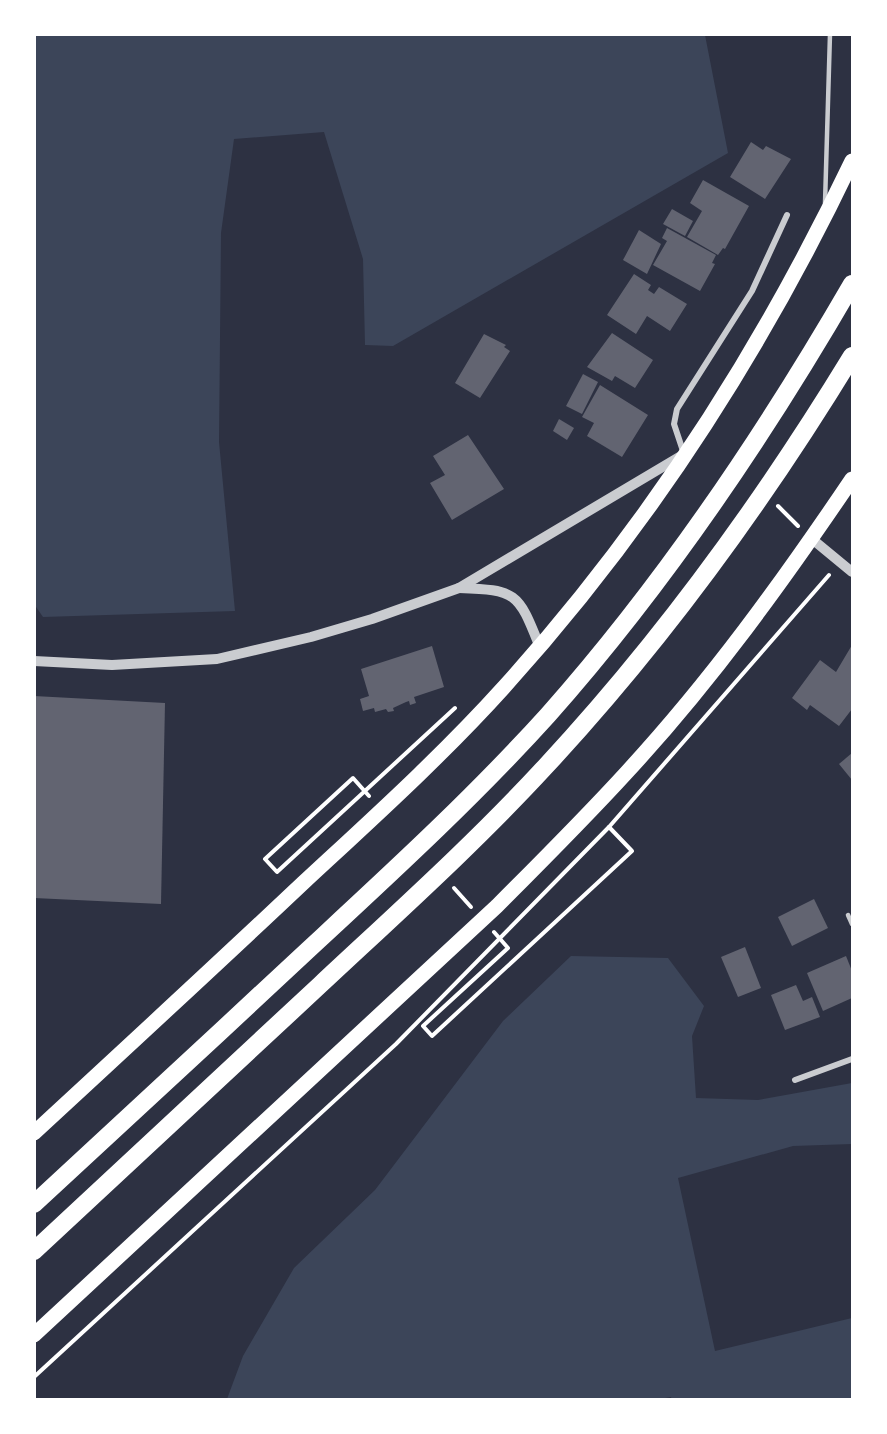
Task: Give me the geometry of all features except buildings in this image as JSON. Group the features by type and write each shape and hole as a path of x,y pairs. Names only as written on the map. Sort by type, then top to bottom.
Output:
{"highway":[{"path":"34,1204 405,860 548,714 672,562 765,428 852,284"},
{"path":"34,1251 475,839 545,767 661,633 707,574 811,424 852,356"}],"main road":[{"path":"34,1133 369,822 473,721 539,645 629,531 731,385 825,218 852,161"},
{"path":"34,1335 497,906 554,849 628,771 695,693 812,539 852,479"}],"street":[{"path":"34,661 112,665 217,659 311,637 459,588 684,454 674,424 677,409 752,291 787,214"},
{"path":"812,539 852,572"},
{"path":"459,588 500,589 512,594 526,611 539,645"},
{"path":"795,1080 852,1059"}],"lane":[{"path":"825,218 830,34"},
{"path":"848,915 852,924"}],"path":[{"path":"764,493 812,539"},
{"path":"353,778 265,859 277,872 458,705 473,721"},
{"path":"508,948 423,1026 432,1036 632,852 609,827"}],"shaded area":[{"path":"34,35 705,35 728,153 393,346 365,345 363,259 324,132 234,139 221,233 219,442 235,611 43,617 34,604"},
{"path":"571,956 668,958 704,1006 692,1036 696,1098 758,1100 852,1083 852,1144 793,1146 678,1178 715,1351 852,1318 852,1399 672,1400 671,1397 654,1400 227,1399 243,1356 294,1268 375,1190 503,1021"}]}
